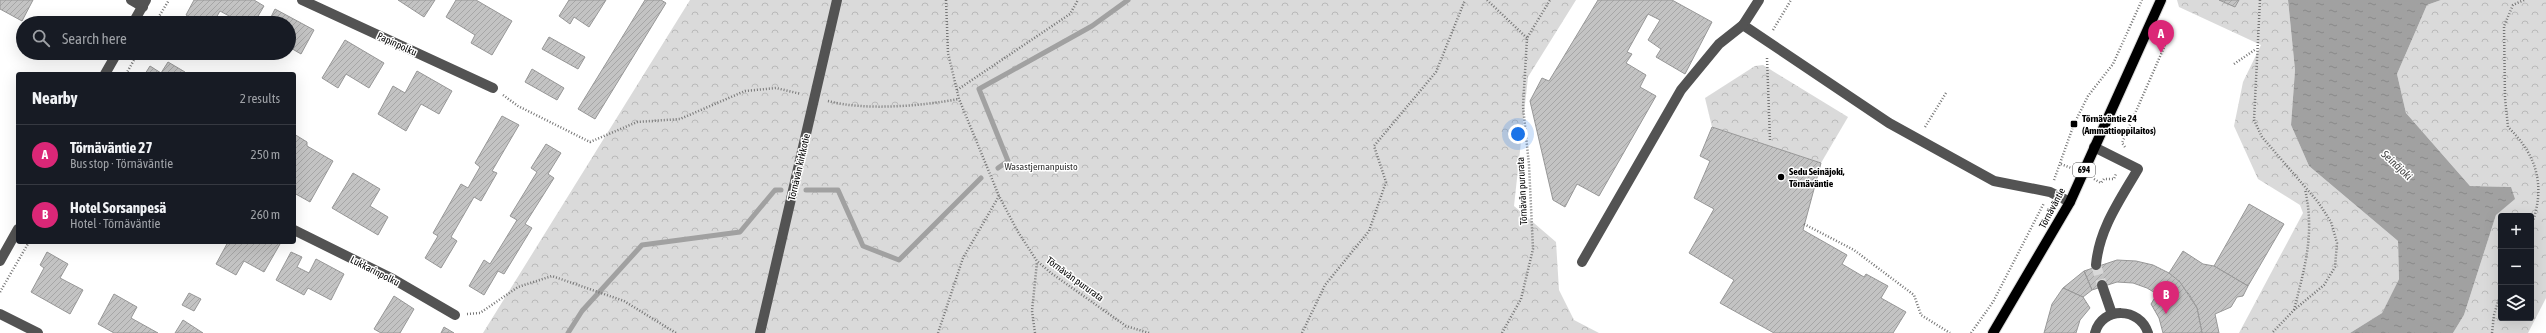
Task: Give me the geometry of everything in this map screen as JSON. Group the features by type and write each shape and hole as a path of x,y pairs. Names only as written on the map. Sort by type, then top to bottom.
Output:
{"main road":[{"name":"Törnäväntie","path":"1993,333 2070,202 2161,0"}],"street":[{"path":"131,0 144,3 138,16"},
{"name":"Papinpolku","path":"302,0 493,88"},
{"name":"Törnävän kirkkotie","path":"760,333 837,0"},
{"path":"1582,262 1681,90 1719,44 1743,25 1758,0"},
{"path":"1743,25 1918,140 1994,181 2050,192 2070,202"},
{"path":"106,72 113,60"},
{"path":"2094,147 2138,169 2104,229 2097,248 2096,265"},
{"name":"Lukkarinpolku","path":"296,231 393,279 455,315"},
{"path":"0,261 16,233"},
{"path":"2102,285 2112,314"},
{"path":"0,314 38,333"},
{"path":"2095,333 2102,320 2112,314 2131,314 2140,319 2148,333"}],"path":[{"path":"160,16 169,0"},
{"name":"Törnävän pururata","path":"946,0 948,53 959,99 999,196 1018,232 1037,262 1126,326 1148,333"},
{"path":"957,90 1070,14 1078,0"},
{"path":"1302,333 1325,285 1369,231 1386,182 1374,146 1436,72 1465,0"},
{"path":"1487,0 1527,38"},
{"name":"Törnävän pururata","path":"1502,333 1522,299 1533,249 1529,165 1523,106 1527,38 1550,0"},
{"path":"1770,140 1767,41 1791,0"},
{"path":"1971,333 1993,302 2050,192 2074,124 2088,96 2113,64 2142,0"},
{"path":"2260,0 2256,49 2254,120 2262,137 2304,188 2318,202 2331,222 2337,243 2335,267 2324,285 2294,310 2272,333"},
{"path":"2524,0 2513,4 2504,26 2504,98 2508,128 2521,139 2538,176 2540,198 2534,217"},
{"path":"2061,164 2101,183 2104,179 2114,179 2126,149 2122,143 2169,36"},
{"path":"2234,64 2256,49"},
{"path":"127,72 134,60"},
{"path":"493,88 518,106 590,142 638,122 680,118 745,91 776,88 840,105 861,106 942,102 959,99"},
{"path":"1918,140 1946,93"},
{"path":"2294,310 2309,245 2310,213 2304,188"},
{"path":"938,333 963,258 999,196"},
{"path":"1804,224 1854,250 1914,295 1921,315 1950,333"},
{"path":"0,292 28,244"},
{"path":"1035,333 1032,311 1037,262"},
{"path":"455,315 480,313 518,287 552,276 624,301 676,333"},
{"path":"2492,333 2494,315 2498,302"}],"green space":[{"name":"Wasastjernanpuisto","path":"690,0 1576,0 1528,77 1514,206 1556,242 1559,290 1574,320 1599,333 483,333"},
{"path":"2177,0 2288,0 2295,70 2291,125 2309,166 2398,241 2399,279 2382,313 2350,333 2239,333 2303,213 2300,205 2258,179 2234,126 2243,82 2261,45 2179,7"},
{"path":"2441,0 2546,0 2546,298 2528,333 2453,333 2464,315 2496,215 2511,187 2470,186 2406,113 2397,74 2427,5"},
{"path":"1763,65 1848,117 1821,163 1712,127 1705,98 1755,66"}],"water":[{"name":"Seinäjoki","path":"2288,0 2441,0 2427,5 2397,74 2406,113 2470,186 2511,187 2515,199 2496,215 2464,315 2453,333 2350,333 2382,313 2399,279 2398,241 2309,166 2291,125 2295,70"}],"building":[{"path":"0,0 33,0 25,16 16,16 16,18 0,9"},
{"path":"194,0 254,0 264,6 258,16 229,16 220,11 217,16 186,15"},
{"path":"398,0 435,0 424,17"},
{"path":"456,0 476,0 512,21 492,55 471,43 475,35 446,17"},
{"path":"569,0 606,0 589,27 574,17 570,24 559,16"},
{"path":"645,0 661,0 666,3 595,119 578,109"},
{"path":"1598,0 1672,0 1712,22 1685,74 1656,57 1661,49 1648,40 1660,20 1648,14 1627,52 1632,54 1626,63 1646,75 1640,87 1656,96 1599,196 1577,184 1565,207 1553,200 1530,101 1542,78 1549,81"},
{"path":"2219,0 2239,0 2235,7"},
{"path":"275,9 288,16 272,16"},
{"path":"296,20 314,30 301,54 296,51"},
{"path":"549,37 585,57 578,69 542,49"},
{"path":"345,40 384,63 369,88 346,74 338,88 322,78"},
{"path":"168,62 185,72 162,72"},
{"path":"150,66 159,72 146,72"},
{"path":"532,69 564,88 557,100 525,82"},
{"path":"417,71 452,91 439,114 421,104 406,131 378,114 393,86 405,93"},
{"path":"502,116 519,125 492,171 497,173 481,201 474,197 451,237 457,241 441,268 425,258 438,236 433,233 461,184 468,188 480,167 475,163"},
{"path":"1712,127 1821,163 1803,230 1847,255 1842,264 1864,277 1866,274 1888,286 1881,298 1906,312 1893,333 1774,333 1720,303 1734,280 1689,253 1714,209 1694,198 1710,161 1700,156"},
{"path":"296,135 307,142 307,146 333,161 310,202 296,194"},
{"path":"546,144 561,153 548,174 554,178 525,224 532,228 504,274 498,271 484,295 469,286 484,260 490,264 517,220 510,216 537,172 531,168"},
{"path":"353,173 380,189 370,206 388,217 378,235 332,208"},
{"path":"2249,204 2284,224 2248,286 2214,266"},
{"path":"227,244 280,244 264,272 244,261 236,275 216,264"},
{"path":"2183,251 2203,264 2214,266 2248,286 2243,296 2237,297 2231,307 2215,314 2219,333 2202,333 2197,308 2189,294 2169,273"},
{"path":"47,252 68,264 60,278 83,290 70,314 31,292 44,268 40,265"},
{"path":"291,252 302,257 297,267 309,273 316,259 344,274 331,300 308,288 304,295 276,280"},
{"path":"2117,260 2136,261 2153,265 2169,273 2180,282 2197,308 2202,333 2163,333 2159,318 2151,304 2157,294 2147,288 2133,283 2117,282 2092,290 2084,271"},
{"path":"2084,271 2092,290 2083,297 2063,288"},
{"path":"2063,288 2083,297 2090,308 2080,320 2076,333 2044,333 2052,304"},
{"path":"189,293 201,299 194,311 182,305"},
{"path":"114,294 137,307 131,318 158,333 114,333 98,324"},
{"path":"394,296 414,309 400,333 381,333 374,329"},
{"path":"183,320 203,333 175,333"},
{"path":"444,327 454,333 441,333"}],"waterway":[{"path":"998,168 1008,161 979,89 1092,26 1128,0"},
{"path":"806,190 838,190 863,246 899,260 981,178"},
{"path":"568,333 582,311 642,245 740,232 775,190 781,190"}],"tunnel":[{"path":"2096,265 2102,285"}],"place":[{"name":"Törnäväntie 27","path":"2161,53"},
{"name":"Törnäväntie 24 (Ammattioppilaitos)","path":"2074,124"},
{"name":"Sedu Seinäjoki, Törnäväntie","path":"1781,177"},
{"name":"Hotel Sorsanpesä","path":"2166,314"}]}
